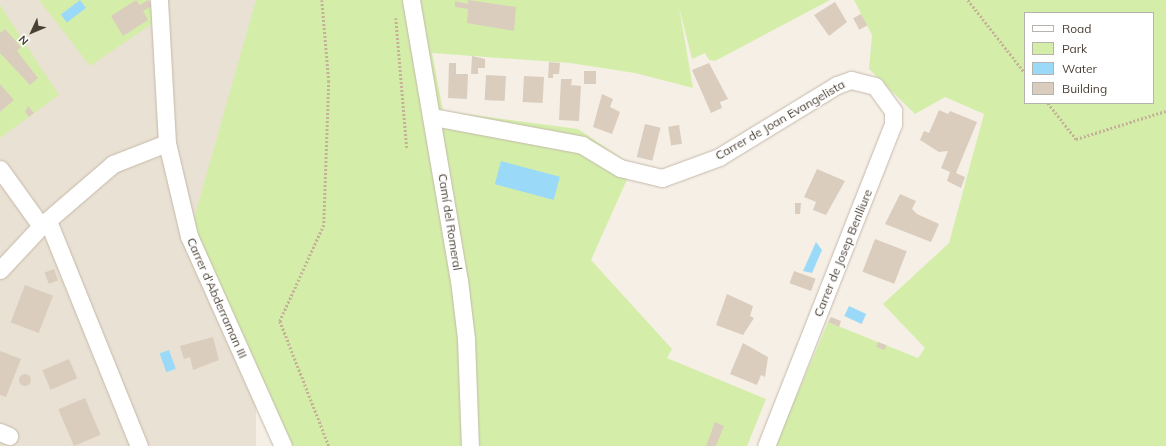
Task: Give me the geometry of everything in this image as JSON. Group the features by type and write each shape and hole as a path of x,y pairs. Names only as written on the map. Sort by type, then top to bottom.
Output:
{"street":[{"name":"Carrer d'Abderraman III","path":"159,0 167,143 189,236 283,446"},
{"name":"Camí del Romeral","path":"411,0 433,118 466,339 470,446"},
{"name":"Carrer de Joan Evangelista","path":"433,118 582,145 620,168 662,178 719,157 756,131 851,80"},
{"name":"Carrer de Josep Benlliure","path":"766,446 894,124 893,111 875,86 851,80"},
{"path":"0,270 44,223 113,164 167,143"},
{"path":"0,169 44,223 139,446"}],"path":[{"path":"322,0 329,81 324,225 280,321 329,446"},
{"path":"968,0 1024,72"},
{"path":"396,12 407,148"},
{"path":"1049,104 1076,139 1166,111"}],"shaded area":[{"path":"0,0 256,0 256,446 0,446"}],"green space":[{"path":"39,0 148,0 159,19 90,66"},
{"path":"256,0 830,0 715,61 709,60 705,53 692,59 679,7 693,88 635,73 570,63 432,53 443,111 578,129 633,166 591,260 672,349 667,358 766,399 747,446 276,446 189,236"},
{"path":"854,0 1166,0 1166,446 775,446 828,322 918,358 925,348 883,304 949,243 984,114 945,97 915,114 869,69 872,35"},
{"path":"0,5 59,95 0,138"}],"water":[{"path":"80,0 86,8 67,22 61,14"},
{"path":"501,161 560,177 554,200 495,184"},
{"path":"816,242 822,250 812,273 803,271"},
{"path":"849,306 866,314 862,324 844,316"},
{"path":"169,350 176,369 166,372 160,353"}],"building":[{"path":"136,0 140,5 148,0 152,6 143,11 148,20 123,36 111,16"},
{"path":"468,0 516,7 514,31 467,23 468,9 455,7 455,1 468,4"},
{"path":"835,2 847,22 829,36 814,15"},
{"path":"861,14 867,25 859,30 853,18"},
{"path":"5,29 21,47 17,51 38,78 30,85 0,53 0,33"},
{"path":"472,56 485,59 485,68 478,68 478,74 471,74"},
{"path":"549,62 560,63 559,74 553,74 553,78 548,78"},
{"path":"449,63 456,63 456,74 468,74 467,99 448,98"},
{"path":"709,63 728,99 720,102 722,108 711,113 692,70"},
{"path":"584,71 596,71 596,84 584,84"},
{"path":"486,75 506,76 505,101 485,100"},
{"path":"524,76 544,77 543,103 523,102"},
{"path":"561,79 572,79 571,85 581,86 579,121 559,120"},
{"path":"0,84 14,100 0,112"},
{"path":"602,94 613,99 610,107 620,112 612,134 593,127"},
{"path":"28,106 34,113 29,117 25,112"},
{"path":"939,110 948,114 950,111 977,122 956,173 965,177 961,188 947,181 950,172 941,168 948,151 939,152 920,140 924,131 929,133"},
{"path":"645,124 661,128 652,161 637,157"},
{"path":"679,125 682,144 671,145 668,127"},
{"path":"817,169 845,181 826,215 813,210 816,202 804,197"},
{"path":"900,194 916,201 912,209 917,214 939,224 931,242 885,224"},
{"path":"795,203 801,203 800,214 795,214"},
{"path":"875,239 907,251 894,284 862,272"},
{"path":"54,269 58,280 49,284 45,272"},
{"path":"794,271 816,279 811,291 790,283"},
{"path":"25,285 53,296 39,333 11,322"},
{"path":"727,294 753,306 750,316 754,318 743,335 716,325"},
{"path":"831,317 841,321 839,327 828,322"},
{"path":"213,337 219,360 193,370 190,357 184,359 180,346"},
{"path":"878,342 886,345 885,350 876,347"},
{"path":"743,343 768,357 765,377 761,375 757,385 730,374"},
{"path":"0,351 21,359 6,397 0,395"},
{"path":"69,359 77,378 51,390 42,370"},
{"path":"27,374 30,375 30,385 23,386 20,385 19,378 20,375"},
{"path":"85,398 101,435 74,446 58,409"},
{"path":"715,422 724,426 716,446 706,446"}]}
